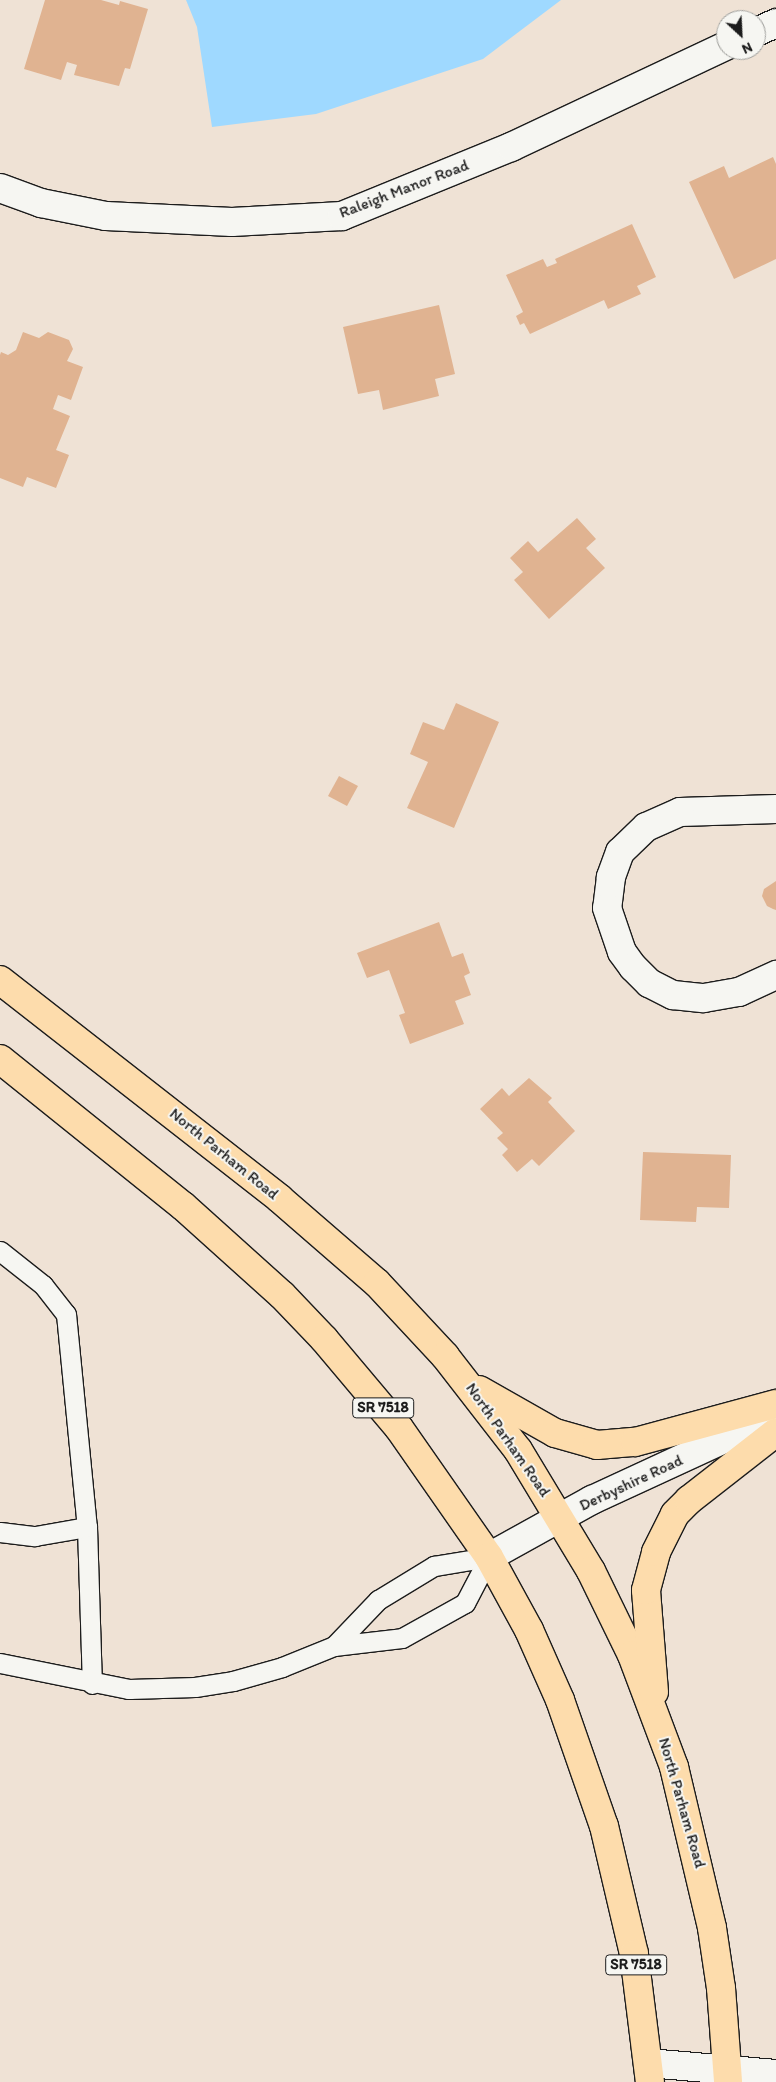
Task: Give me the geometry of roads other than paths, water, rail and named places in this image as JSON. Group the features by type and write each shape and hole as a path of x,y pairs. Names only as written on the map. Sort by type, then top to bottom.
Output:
{"highway":[{"name":"North Parham Road","path":"0,980 165,1108 329,1241 404,1312 469,1385 518,1450 561,1516 632,1655 677,1776 701,1870 721,1988 728,2075"},
{"name":"SR 7518","path":"0,1059 183,1206 282,1295 393,1421 489,1557 529,1630 560,1700 604,1826 634,1954 649,2072"},
{"path":"469,1385 555,1433 597,1445 635,1442 776,1404"},
{"path":"655,1713 646,1590 656,1552 675,1514 688,1500 776,1432"}],"street":[{"name":"Raleigh Manor Road","path":"0,188 41,203 106,216 232,222 342,216 511,148 716,51"},
{"path":"776,809 680,812 646,827 620,852 611,877 608,908 622,952 633,967 649,983 673,995 704,998 739,992 776,975"},
{"name":"Derbyshire Road","path":"489,1557 561,1516 776,1415"},
{"path":"649,2072 728,2075 776,2074"}],"lane":[{"path":"0,1251 44,1285 66,1314 87,1527 92,1684"},
{"path":"0,1532 35,1536 87,1527"},
{"path":"334,1646 378,1600 434,1566 489,1557"},
{"path":"0,1663 92,1684 129,1689 195,1687 282,1667 334,1646 402,1638 465,1603 489,1557"}],"water":[{"path":"186,0 561,0 483,59 316,114 212,127 197,27"}]}
